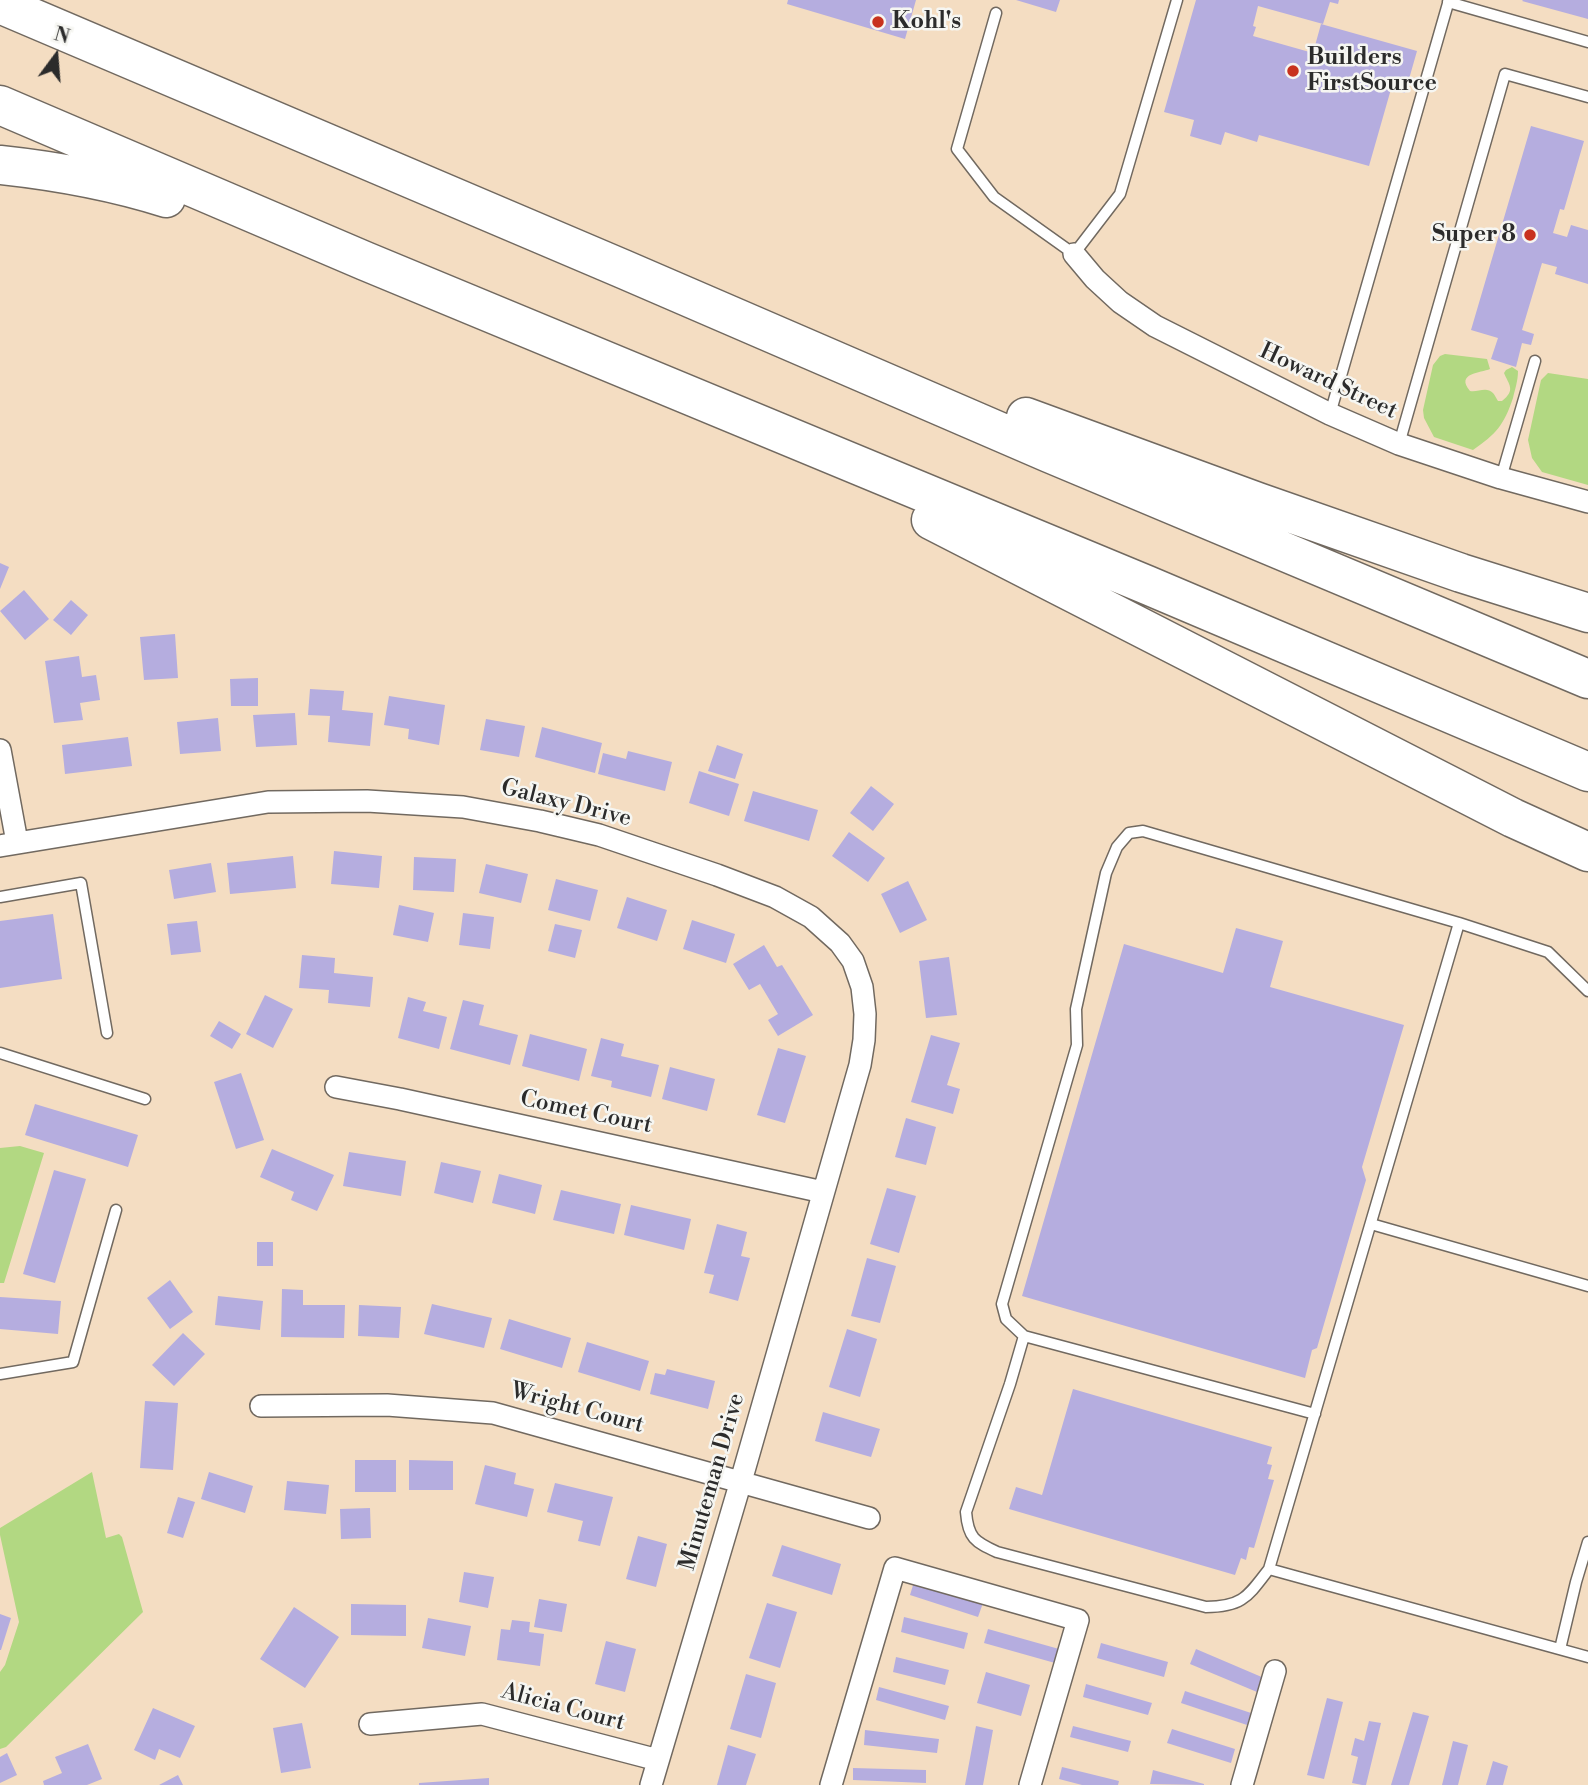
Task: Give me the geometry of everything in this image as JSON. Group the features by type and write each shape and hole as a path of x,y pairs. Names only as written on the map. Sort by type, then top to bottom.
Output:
{"highway":[{"path":"0,4 1049,453 1588,679"},
{"path":"0,105 365,261 1147,585 1588,772"},
{"path":"0,165 118,184 365,261"},
{"path":"623,269 1270,506 1461,573 1588,613"},
{"path":"745,418 957,534 1513,818 1588,852"}],"street":[{"name":"Howard Street","path":"1074,254 1112,295 1155,326 1330,414 1399,444 1502,478 1588,502"},
{"path":"0,750 8,844"},
{"name":"Galaxy Drive","path":"8,844 268,802 367,801 449,806 540,821 599,835 775,897 811,917 840,943 853,961 862,987 865,1014 860,1065 823,1192"},
{"name":"Comet Court","path":"336,1087 823,1192"},
{"name":"Minuteman Drive","path":"650,1785 741,1481 823,1192"},
{"name":"Wright Court","path":"261,1406 387,1405 493,1413 869,1517"},
{"path":"831,1785 895,1568 1078,1620 1030,1785"},
{"path":"1249,1783 1275,1671"},
{"name":"Alicia Court","path":"370,1724 482,1714 658,1760"}],"lane":[{"path":"996,13 957,149 994,197 1074,254 1119,194 1177,0"},
{"path":"1330,414 1449,1 1588,42"},
{"path":"1399,444 1506,74 1588,97"},
{"path":"1502,478 1535,361"},
{"path":"1315,1415 1024,1336 1006,1319 1002,1304 1077,1045 1076,1009 1106,873 1117,847 1129,834 1143,831 1459,923 1548,952 1588,991"},
{"path":"0,897 81,883 107,1033"},
{"path":"1024,1336 966,1512 967,1528 977,1542 997,1552 1206,1606 1226,1607 1248,1596 1269,1569 1459,923"},
{"path":"0,1053 145,1099"},
{"path":"0,1374 73,1362 116,1210"},
{"path":"1371,1224 1588,1286"},
{"path":"1560,1649 1588,1542"},
{"path":"1269,1569 1588,1657"},
{"path":"1576,1582 1588,1585"}],"green space":[{"path":"1445,354 1487,359 1490,369 1467,377 1466,385 1470,391 1490,391 1498,401 1502,401 1509,394 1509,384 1504,373 1506,370 1512,367 1518,371 1513,398 1506,415 1493,434 1473,450 1434,437 1424,418 1423,410 1433,365"},
{"path":"1548,373 1588,379 1588,485 1542,472 1532,458 1528,440 1541,380"},
{"path":"20,1146 44,1153 4,1283 0,1283 0,1148"},
{"path":"92,1472 106,1538 119,1534 122,1537 143,1612 6,1747 0,1749 0,1672 5,1665 19,1622 0,1528"}],"building":[{"name":"Kohl's","path":"788,0 916,0 905,39 787,4"},
{"name":"Kohl's","path":"1016,0 1060,0 1056,12"},
{"name":"Builders FirstSource","path":"1196,0 1339,0 1338,4 1330,2 1323,24 1258,6 1253,36 1313,53 1321,24 1417,51 1405,93 1391,89 1369,166 1259,135 1257,142 1225,132 1221,145 1190,136 1194,120 1164,112"},
{"path":"1588,0 1588,19 1522,1"},
{"name":"Super 8","path":"1531,126 1584,141 1564,210 1560,209 1553,233 1567,237 1571,225 1588,230 1588,284 1555,274 1557,267 1542,263 1522,330 1534,334 1531,345 1522,343 1516,367 1491,359 1498,338 1471,330"},
{"path":"0,563 9,567 0,589"},
{"path":"24,590 49,619 25,640 0,611"},
{"path":"71,600 88,615 71,635 53,620"},
{"path":"175,634 178,678 144,680 140,637"},
{"path":"79,656 82,677 96,675 100,700 80,703 83,720 54,723 45,661"},
{"path":"258,678 258,706 231,706 230,679"},
{"path":"310,689 344,691 342,710 373,713 370,746 328,742 330,716 308,715"},
{"path":"389,696 445,705 439,745 408,739 409,729 384,725"},
{"path":"295,713 297,745 256,747 253,715"},
{"path":"218,718 221,751 180,754 177,722"},
{"path":"486,719 525,726 519,757 480,750"},
{"path":"542,727 602,743 595,773 535,757"},
{"path":"128,737 132,766 65,774 62,745"},
{"path":"717,745 743,754 735,779 708,771"},
{"path":"628,751 672,762 665,791 598,774 603,753 626,759"},
{"path":"699,771 739,784 729,816 689,803"},
{"path":"871,786 894,804 873,831 850,813"},
{"path":"753,791 818,810 809,841 744,821"},
{"path":"849,832 885,858 868,882 832,856"},
{"path":"334,851 382,856 379,888 331,884"},
{"path":"293,856 296,888 230,894 227,863"},
{"path":"414,857 456,859 454,892 413,890"},
{"path":"211,863 216,892 174,899 169,870"},
{"path":"486,864 528,874 521,903 479,893"},
{"path":"556,879 598,890 590,921 548,910"},
{"path":"908,881 927,920 900,933 881,894"},
{"path":"627,897 667,910 657,941 617,928"},
{"path":"399,905 434,913 428,942 393,935"},
{"path":"463,913 494,917 490,949 459,945"},
{"path":"53,914 62,979 0,988 0,921"},
{"path":"692,920 735,934 726,963 683,949"},
{"path":"197,921 201,952 171,955 167,924"},
{"path":"555,924 582,930 575,958 548,951"},
{"path":"1236,928 1283,941 1270,987 1404,1025 1362,1167 1366,1180 1317,1348 1312,1350 1305,1378 1022,1296 1124,944 1223,973"},
{"path":"764,945 777,967 782,965 813,1015 778,1036 768,1020 778,1014 760,984 749,990 733,964"},
{"path":"302,955 335,958 334,973 373,977 370,1007 328,1003 329,990 299,988"},
{"path":"949,957 957,1015 926,1018 919,961"},
{"path":"265,995 293,1009 273,1048 246,1034"},
{"path":"408,997 426,1002 423,1011 447,1017 439,1049 398,1038"},
{"path":"463,1000 484,1005 479,1025 518,1035 510,1065 450,1049"},
{"path":"219,1021 241,1034 232,1049 210,1036"},
{"path":"530,1034 587,1049 579,1081 522,1066"},
{"path":"931,1035 960,1043 947,1085 960,1089 953,1114 911,1102"},
{"path":"601,1038 624,1044 621,1056 659,1065 651,1097 611,1087 612,1081 591,1076"},
{"path":"778,1048 806,1056 785,1123 757,1115"},
{"path":"670,1067 715,1079 707,1111 662,1099"},
{"path":"241,1073 264,1140 236,1149 214,1082"},
{"path":"35,1104 138,1135 128,1167 25,1135"},
{"path":"906,1118 936,1127 926,1165 895,1157"},
{"path":"272,1149 334,1175 317,1211 291,1200 294,1192 260,1177"},
{"path":"349,1152 406,1161 401,1196 343,1186"},
{"path":"441,1162 481,1171 473,1203 434,1193"},
{"path":"54,1170 86,1179 55,1283 23,1274"},
{"path":"499,1174 542,1185 535,1214 492,1203"},
{"path":"887,1188 916,1196 899,1253 870,1244"},
{"path":"561,1190 621,1204 614,1234 553,1220"},
{"path":"631,1205 691,1219 684,1250 624,1235"},
{"path":"717,1224 747,1232 741,1256 750,1258 738,1301 709,1293 714,1275 704,1273"},
{"path":"257,1242 273,1242 273,1266 257,1266"},
{"path":"867,1258 896,1266 880,1323 851,1316"},
{"path":"170,1280 193,1312 170,1329 147,1298"},
{"path":"282,1289 303,1290 303,1305 345,1305 344,1338 281,1337"},
{"path":"218,1296 263,1301 260,1330 215,1325"},
{"path":"0,1297 61,1301 58,1334 0,1329"},
{"path":"432,1304 492,1318 484,1348 424,1334"},
{"path":"359,1305 401,1307 399,1338 358,1336"},
{"path":"509,1319 571,1338 562,1368 500,1349"},
{"path":"847,1329 877,1339 860,1397 829,1387"},
{"path":"183,1333 205,1354 174,1386 152,1365"},
{"path":"587,1342 649,1361 640,1391 578,1372"},
{"path":"667,1369 715,1381 708,1409 650,1394 655,1373 665,1375"},
{"path":"1073,1389 1272,1447 1267,1464 1272,1465 1268,1479 1274,1480 1254,1548 1249,1547 1246,1560 1241,1558 1235,1575 1009,1509 1016,1487 1042,1495"},
{"path":"145,1401 178,1403 173,1470 140,1468"},
{"path":"823,1412 880,1429 871,1457 815,1441"},
{"path":"355,1460 396,1460 396,1492 355,1492"},
{"path":"409,1460 453,1461 453,1490 409,1490"},
{"path":"485,1465 516,1473 514,1484 534,1489 527,1517 475,1504"},
{"path":"209,1472 253,1486 245,1513 201,1499"},
{"path":"287,1481 329,1485 326,1514 284,1510"},
{"path":"555,1483 613,1497 600,1546 578,1541 583,1521 547,1512"},
{"path":"178,1497 195,1502 183,1538 167,1533"},
{"path":"370,1508 371,1538 341,1539 340,1509"},
{"path":"638,1536 667,1544 656,1587 626,1579"},
{"path":"782,1545 841,1564 832,1595 772,1576"},
{"path":"464,1572 494,1577 488,1608 459,1602"},
{"path":"914,1582 983,1603 978,1617 910,1595"},
{"path":"539,1599 567,1604 562,1632 534,1627"},
{"path":"767,1603 797,1612 780,1668 749,1658"},
{"path":"351,1604 406,1605 406,1636 351,1635"},
{"path":"294,1607 339,1637 305,1688 260,1659"},
{"path":"0,1614 11,1618 1,1650 0,1650"},
{"path":"904,1617 968,1633 964,1649 901,1632"},
{"path":"428,1618 471,1626 465,1656 422,1648"},
{"path":"512,1620 530,1622 529,1632 544,1634 540,1666 497,1660 501,1629 510,1630"},
{"path":"988,1629 1059,1649 1055,1663 984,1643"},
{"path":"606,1641 636,1649 625,1692 595,1684"},
{"path":"1101,1643 1168,1662 1164,1677 1097,1658"},
{"path":"1196,1649 1264,1678 1257,1692 1190,1664"},
{"path":"896,1657 949,1670 945,1685 893,1672"},
{"path":"986,1672 1030,1685 1021,1716 977,1703"},
{"path":"746,1674 776,1683 761,1738 730,1729"},
{"path":"1086,1684 1152,1703 1148,1715 1083,1697"},
{"path":"879,1687 949,1706 945,1720 876,1700"},
{"path":"1185,1691 1251,1713 1247,1725 1181,1703"},
{"path":"1327,1698 1343,1702 1324,1779 1307,1775"},
{"path":"153,1708 195,1726 180,1758 159,1749 155,1760 134,1750"},
{"path":"1413,1712 1429,1716 1409,1785 1391,1785"},
{"path":"1369,1721 1381,1723 1366,1785 1362,1785 1352,1783 1358,1757 1351,1755 1355,1738 1364,1741"},
{"path":"302,1723 311,1768 281,1773 273,1728"},
{"path":"976,1726 993,1730 983,1785 965,1785"},
{"path":"1073,1726 1131,1741 1128,1752 1070,1737"},
{"path":"1172,1729 1235,1749 1231,1763 1167,1743"},
{"path":"865,1730 939,1739 937,1753 864,1745"},
{"path":"1453,1741 1468,1745 1458,1785 1442,1785"},
{"path":"88,1744 102,1779 87,1785 44,1785 43,1781 62,1773 55,1757"},
{"path":"728,1745 756,1754 746,1785 717,1785"},
{"path":"7,1753 17,1775 0,1783 0,1757"},
{"path":"1493,1761 1508,1766 1503,1785 1486,1785"},
{"path":"1062,1767 1119,1781 1118,1785 1082,1785 1059,1779"},
{"path":"853,1768 926,1770 926,1783 853,1780"},
{"path":"1153,1770 1204,1784 1204,1785 1150,1784"},
{"path":"178,1775 183,1785 159,1785"},
{"path":"489,1778 489,1785 419,1785 419,1783"}],"place":[{"name":"Kohl's","path":"878,22"},
{"name":"Builders FirstSource","path":"1293,71"},
{"name":"Super 8","path":"1530,235"}]}
